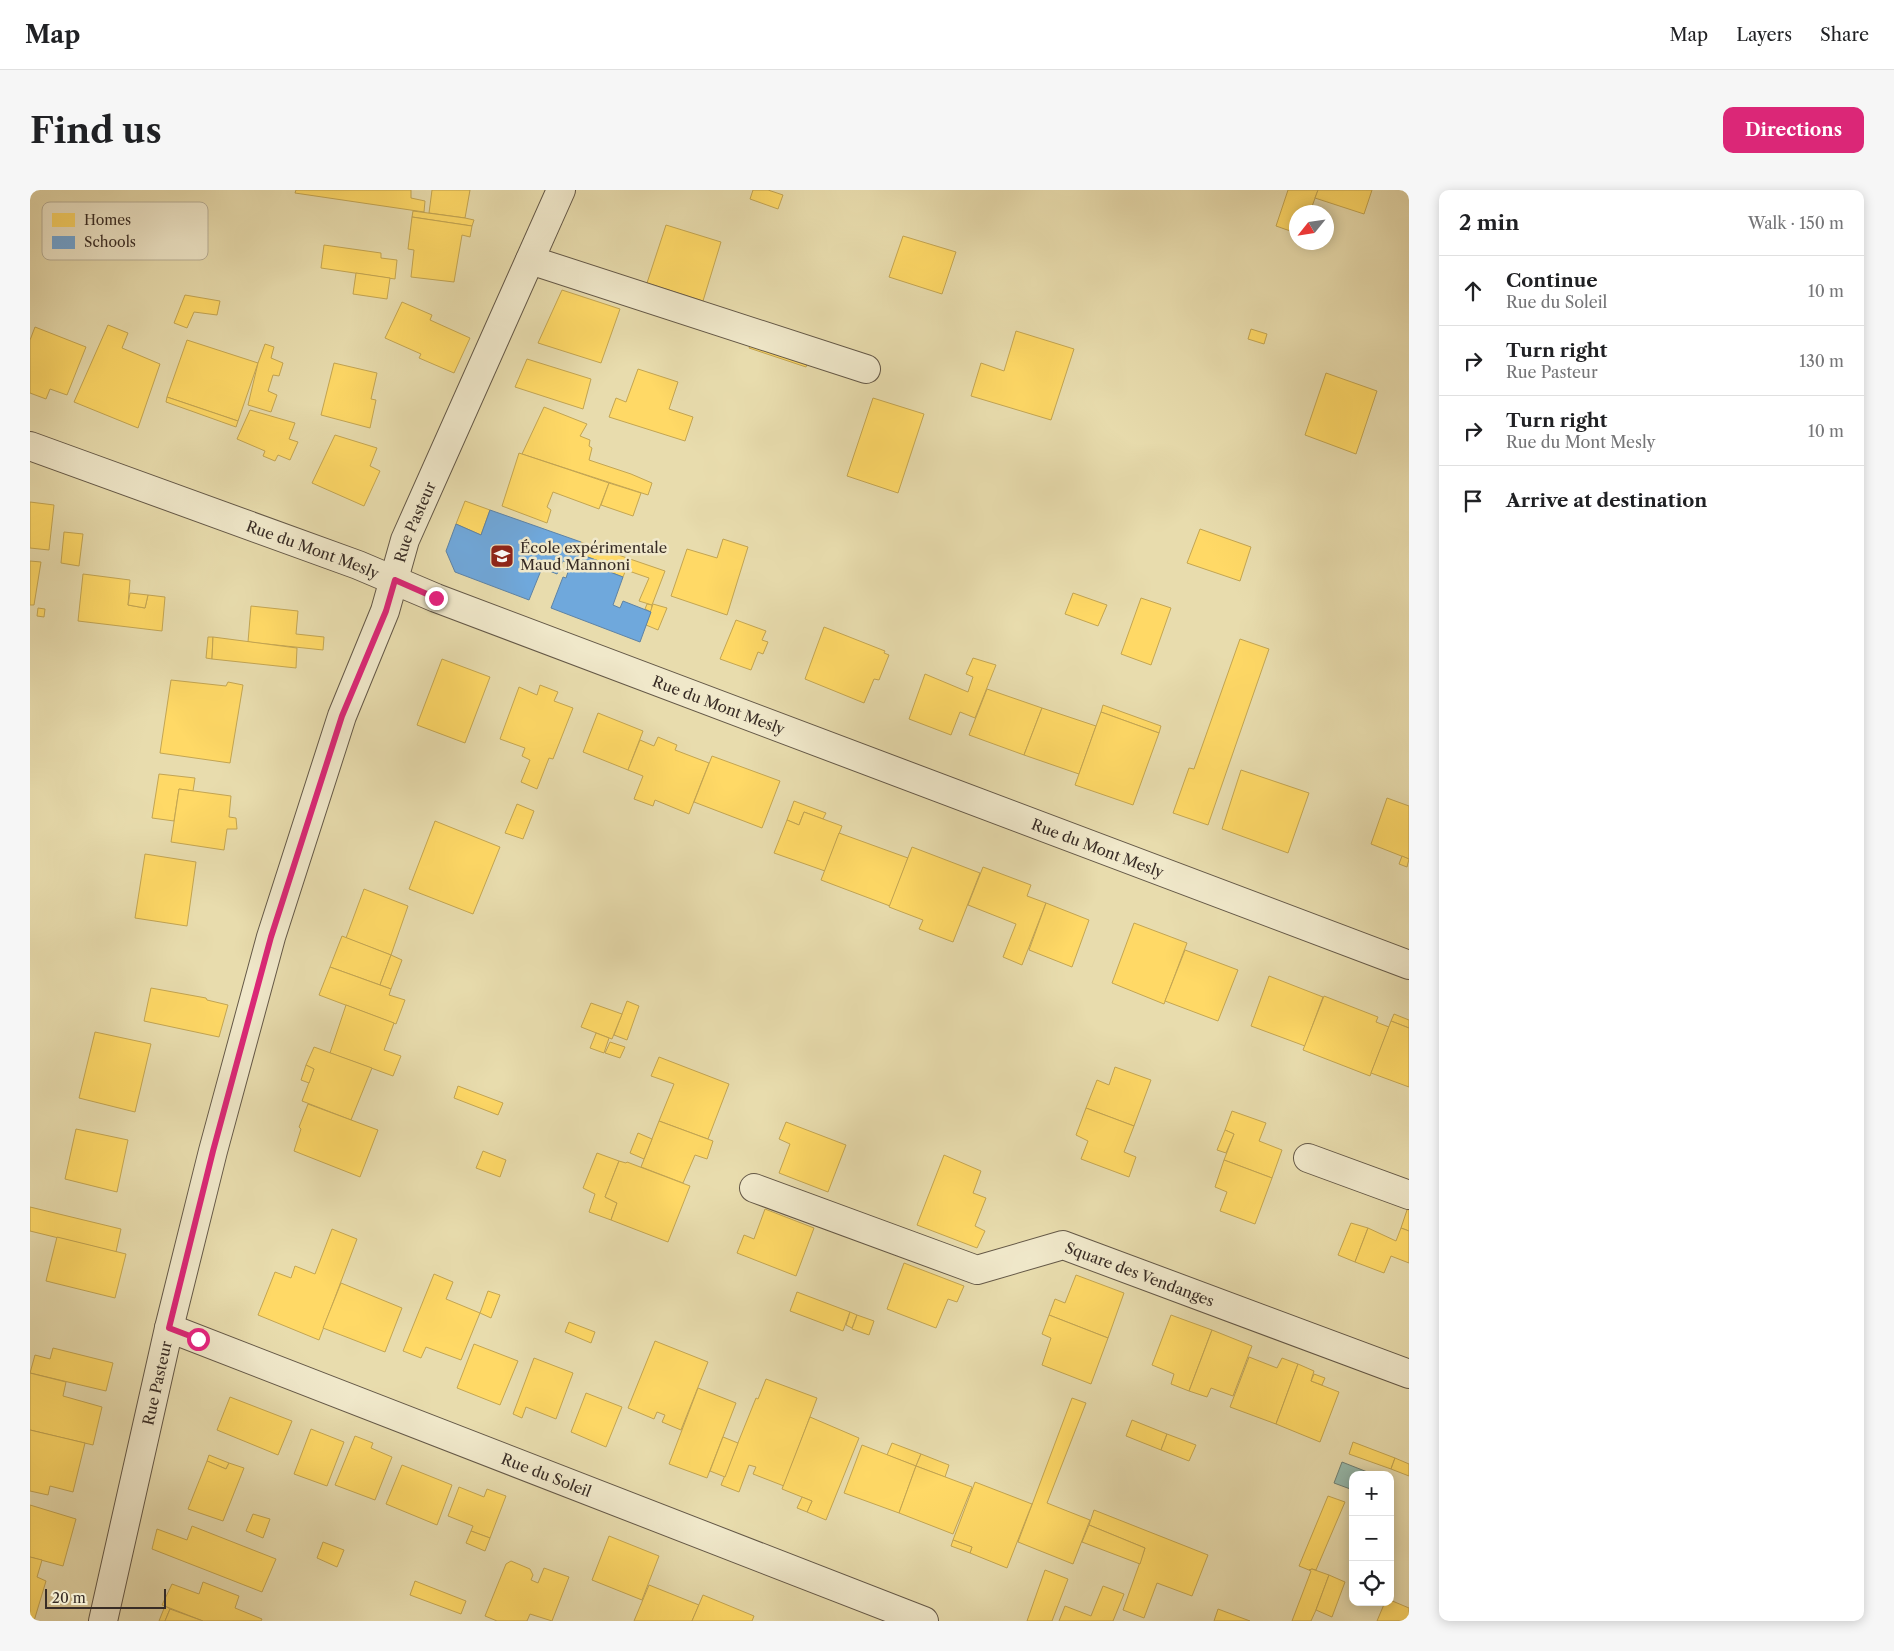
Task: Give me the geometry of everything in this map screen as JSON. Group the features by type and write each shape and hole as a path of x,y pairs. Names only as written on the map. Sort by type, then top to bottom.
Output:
{"street":[{"name":"Rue Pasteur","path":"104,1621 169,1328 213,1151 271,937 342,716 386,611 405,540 562,190"},
{"path":"530,260 866,369"},
{"name":"Rue du Mont Mesly","path":"30,446 349,562 436,598 1409,965"},
{"path":"1308,1158 1409,1195"},
{"name":"Square des Vendanges","path":"754,1188 977,1270 1063,1246 1409,1374"},
{"name":"Rue du Soleil","path":"169,1328 924,1621"}],"water":[{"path":"1342,1462 1365,1471 1349,1471 1349,1489 1334,1483"}],"building: Homes":[{"path":"296,190 411,190 411,198 425,201 424,212 295,193"},
{"path":"432,190 470,190 465,218 429,213"},
{"path":"753,190 768,190 783,195 778,209 750,199"},
{"path":"1288,190 1318,190 1313,205 1289,205 1289,231 1276,226"},
{"path":"1318,190 1372,190 1364,214 1315,198"},
{"path":"413,211 474,220 472,226 412,217"},
{"path":"412,217 472,226 470,237 462,235 454,282 411,277 414,250 408,249"},
{"path":"666,225 721,242 703,301 647,283"},
{"path":"903,236 956,252 942,294 889,277"},
{"path":"324,245 381,253 381,258 397,260 395,279 321,268"},
{"path":"356,273 390,278 387,299 353,294"},
{"path":"562,290 620,309 601,363 538,343"},
{"path":"185,295 220,301 217,315 194,312 187,328 174,323"},
{"path":"402,302 432,315 430,320 470,338 454,373 419,358 421,354 385,338"},
{"path":"108,325 128,333 122,348 160,364 138,428 74,402"},
{"path":"35,327 86,347 67,395 50,389 46,399 30,393 30,340"},
{"path":"1251,329 1267,334 1264,344 1248,339"},
{"path":"1016,331 1074,349 1051,420 971,396 981,363 1004,371"},
{"path":"187,340 258,363 238,421 167,397"},
{"path":"752,341 809,359 806,367 749,348"},
{"path":"265,344 274,347 271,358 283,363 279,376 273,375 268,391 277,395 271,412 248,405 258,363"},
{"path":"527,359 591,379 583,409 515,387"},
{"path":"334,363 377,373 371,399 376,400 370,428 321,415"},
{"path":"638,369 678,382 669,409 693,417 685,441 609,417 616,398 626,402"},
{"path":"1326,373 1377,391 1356,454 1305,435"},
{"path":"167,397 238,421 236,427 166,402"},
{"path":"873,398 924,414 898,493 847,476"},
{"path":"544,407 587,424 580,436 590,440 589,446 592,448 589,460 652,483 648,495 522,454"},
{"path":"250,410 295,423 289,439 298,442 290,460 278,455 275,461 263,456 265,451 237,439"},
{"path":"335,435 377,448 370,466 380,471 364,506 312,483"},
{"path":"519,453 609,483 599,509 553,492 547,507 551,510 547,523 502,506"},
{"path":"609,483 641,493 633,516 601,505"},
{"path":"465,501 490,510 481,535 456,524"},
{"path":"30,502 54,505 49,550 30,548"},
{"path":"1200,529 1251,547 1240,581 1187,563"},
{"path":"64,532 83,534 79,566 61,563"},
{"path":"723,539 748,547 727,615 671,596 687,549 717,558"},
{"path":"581,542 630,559 623,577 602,569 604,563 577,553"},
{"path":"630,559 665,571 652,605 639,601 649,578 626,570"},
{"path":"30,561 41,562 34,605 30,605"},
{"path":"83,574 130,580 128,605 145,608 148,595 165,597 162,631 78,621"},
{"path":"130,593 148,595 145,608 128,605"},
{"path":"1073,593 1107,605 1098,626 1065,614"},
{"path":"1141,598 1171,608 1151,665 1121,654"},
{"path":"647,604 652,605 651,612 645,609"},
{"path":"653,604 667,608 658,630 646,625"},
{"path":"251,606 298,611 296,634 324,637 323,650 248,642"},
{"path":"38,608 45,609 44,617 37,616"},
{"path":"736,620 766,631 762,640 768,642 763,654 758,652 751,670 720,659"},
{"path":"824,627 885,651 884,653 889,655 879,680 874,679 864,703 805,679"},
{"path":"208,637 213,637 212,659 206,658"},
{"path":"213,637 297,648 296,668 212,659"},
{"path":"1240,639 1269,649 1208,825 1173,813 1189,768 1194,769"},
{"path":"973,658 996,665 975,718 960,712 951,735 909,719 925,674 968,692 973,677 966,674"},
{"path":"442,659 490,677 465,743 417,725"},
{"path":"171,680 226,686 228,682 243,685 230,763 160,753"},
{"path":"540,685 558,692 554,701 573,708 553,759 549,758 537,789 521,782 530,760 522,756 525,748 500,739 519,687 537,695"},
{"path":"987,689 1042,708 1024,755 969,735"},
{"path":"1103,705 1161,726 1159,733 1101,712"},
{"path":"1042,708 1096,726 1079,774 1024,755"},
{"path":"1101,712 1159,733 1133,805 1075,785"},
{"path":"598,713 643,731 628,770 583,752"},
{"path":"658,737 677,745 675,750 709,763 689,814 655,800 653,806 634,799 643,776 628,770 640,740 654,746"},
{"path":"712,756 780,781 762,828 694,802"},
{"path":"1241,770 1309,793 1288,853 1222,829"},
{"path":"159,774 195,778 193,791 179,789 174,821 152,818"},
{"path":"179,789 231,796 229,817 236,818 237,829 227,829 224,850 171,842"},
{"path":"1387,798 1409,806 1409,859 1371,844"},
{"path":"794,801 826,813 823,819 804,812 799,825 787,820"},
{"path":"517,804 534,811 523,839 505,833"},
{"path":"804,812 842,826 825,871 774,853 787,820 799,825"},
{"path":"435,821 500,847 473,914 409,889"},
{"path":"839,833 908,858 890,906 821,880"},
{"path":"912,847 980,873 953,942 919,929 923,920 889,907"},
{"path":"145,854 196,862 187,926 135,918"},
{"path":"1402,856 1409,859 1407,867 1399,864"},
{"path":"983,867 1031,885 1027,896 1046,903 1022,965 1003,957 1016,924 968,905"},
{"path":"364,889 408,906 391,955 346,938"},
{"path":"1046,903 1089,920 1072,967 1029,950"},
{"path":"1134,923 1187,943 1164,1004 1112,983"},
{"path":"342,936 391,955 380,985 330,967"},
{"path":"1185,950 1238,970 1218,1021 1165,1001"},
{"path":"391,955 402,960 391,989 380,985"},
{"path":"330,967 391,989 389,995 405,1000 396,1024 319,995"},
{"path":"1269,976 1323,997 1305,1046 1251,1026"},
{"path":"151,988 206,998 207,1000 228,1005 219,1037 144,1021"},
{"path":"1324,996 1378,1017 1376,1022 1389,1027 1370,1076 1303,1050"},
{"path":"627,1001 639,1006 627,1040 614,1035"},
{"path":"591,1003 622,1014 612,1039 581,1027"},
{"path":"346,1005 394,1023 384,1050 401,1056 393,1076 330,1053"},
{"path":"1394,1014 1409,1020 1409,1028 1391,1021"},
{"path":"1391,1021 1409,1028 1409,1087 1371,1073"},
{"path":"95,1032 151,1044 135,1112 79,1098"},
{"path":"596,1033 609,1038 604,1053 590,1048"},
{"path":"610,1042 625,1047 620,1058 605,1053"},
{"path":"314,1047 372,1068 351,1120 302,1101 314,1069 306,1065"},
{"path":"659,1057 729,1084 708,1139 659,1121 674,1084 651,1076"},
{"path":"306,1065 314,1069 309,1083 301,1080"},
{"path":"1115,1067 1151,1080 1134,1126 1086,1108 1097,1080 1109,1085"},
{"path":"458,1086 503,1103 498,1115 454,1098"},
{"path":"308,1104 378,1130 360,1177 294,1151 301,1129 299,1127"},
{"path":"1086,1108 1134,1126 1124,1152 1136,1157 1129,1177 1081,1159 1088,1141 1076,1135"},
{"path":"1232,1111 1266,1123 1259,1141 1282,1150 1272,1178 1224,1160 1234,1134 1225,1130"},
{"path":"659,1121 713,1141 707,1159 695,1155 683,1183 641,1167"},
{"path":"786,1122 846,1145 828,1192 779,1173 790,1144 779,1139"},
{"path":"76,1129 128,1140 117,1192 65,1179"},
{"path":"1225,1130 1234,1134 1226,1153 1217,1150"},
{"path":"638,1133 652,1139 644,1159 630,1153"},
{"path":"483,1151 506,1160 500,1177 476,1168"},
{"path":"597,1153 619,1161 605,1197 617,1203 611,1220 589,1212 595,1194 583,1188"},
{"path":"944,1155 981,1171 973,1193 986,1198 975,1226 985,1231 977,1248 917,1225"},
{"path":"1224,1160 1272,1178 1255,1224 1220,1211 1227,1192 1215,1187"},
{"path":"619,1161 627,1162 690,1186 668,1242 611,1220 617,1203 605,1197"},
{"path":"1409,1204 1409,1231 1401,1228"},
{"path":"30,1207 121,1229 116,1252 30,1231"},
{"path":"765,1209 814,1228 796,1276 737,1253 744,1235 754,1239"},
{"path":"1351,1223 1368,1228 1355,1262 1338,1255"},
{"path":"1368,1228 1396,1241 1401,1228 1409,1231 1409,1263 1391,1256 1384,1273 1355,1262"},
{"path":"332,1229 357,1239 319,1340 258,1315 275,1272 291,1278 295,1266 315,1274"},
{"path":"57,1237 126,1254 115,1298 46,1281"},
{"path":"904,1263 964,1286 957,1302 948,1299 936,1328 887,1309"},
{"path":"434,1274 453,1282 446,1299 480,1313 461,1360 426,1347 421,1358 403,1351"},
{"path":"1076,1275 1124,1293 1108,1338 1049,1315 1055,1299 1065,1303"},
{"path":"341,1283 402,1308 385,1352 323,1328"},
{"path":"488,1291 500,1295 491,1318 480,1313"},
{"path":"797,1292 850,1312 843,1331 790,1311"},
{"path":"850,1312 857,1315 852,1328 846,1325"},
{"path":"857,1315 874,1321 869,1335 852,1329"},
{"path":"1049,1315 1108,1338 1091,1384 1042,1365 1051,1338 1042,1334"},
{"path":"1171,1315 1212,1330 1189,1391 1171,1384 1174,1374 1152,1365"},
{"path":"569,1322 595,1332 591,1343 565,1332"},
{"path":"1212,1330 1252,1346 1233,1396 1211,1388 1207,1397 1189,1391"},
{"path":"655,1341 708,1362 681,1430 662,1422 665,1415 657,1412 654,1419 628,1408"},
{"path":"474,1344 518,1361 500,1405 457,1388"},
{"path":"53,1348 113,1363 106,1391 30,1373 35,1355 50,1359"},
{"path":"1249,1357 1277,1368 1282,1358 1298,1364 1276,1424 1230,1407"},
{"path":"534,1358 573,1373 556,1419 526,1407 522,1418 513,1414"},
{"path":"1298,1364 1314,1371 1311,1381 1339,1392 1320,1442 1276,1424"},
{"path":"30,1373 66,1382 63,1396 102,1407 93,1445 30,1430"},
{"path":"1314,1374 1325,1378 1322,1385 1311,1381"},
{"path":"766,1379 817,1398 784,1486 753,1474 756,1467 749,1465 739,1492 721,1485 756,1398 758,1399"},
{"path":"698,1388 736,1403 707,1478 669,1464"},
{"path":"586,1393 622,1407 606,1447 571,1432"},
{"path":"230,1397 292,1421 278,1455 217,1430"},
{"path":"1072,1398 1086,1403 1047,1503 1090,1520 1073,1564 1018,1542"},
{"path":"810,1417 859,1438 826,1520 807,1512 812,1501 782,1489"},
{"path":"1132,1420 1167,1434 1161,1450 1126,1436"},
{"path":"311,1429 344,1442 327,1486 294,1474"},
{"path":"30,1430 85,1443 73,1492 50,1486 48,1495 30,1491"},
{"path":"1167,1434 1196,1445 1189,1461 1161,1450"},
{"path":"355,1436 373,1443 371,1448 392,1457 375,1500 335,1485"},
{"path":"723,1437 738,1443 725,1477 710,1471"},
{"path":"1353,1442 1395,1458 1391,1469 1349,1454"},
{"path":"892,1443 921,1454 916,1466 887,1455"},
{"path":"862,1445 916,1466 899,1513 844,1493"},
{"path":"921,1454 949,1465 945,1477 916,1466"},
{"path":"209,1455 229,1463 226,1469 207,1461"},
{"path":"1395,1458 1409,1464 1409,1476 1391,1469"},
{"path":"207,1461 226,1469 229,1463 244,1468 223,1521 188,1509"},
{"path":"402,1465 452,1485 437,1525 386,1504"},
{"path":"916,1466 972,1487 953,1534 899,1513"},
{"path":"975,1482 1032,1504 1007,1568 970,1553 972,1547 953,1540"},
{"path":"459,1487 484,1497 487,1489 506,1496 490,1538 471,1531 473,1526 448,1516"},
{"path":"1328,1496 1345,1502 1316,1570 1309,1570 1299,1566"},
{"path":"802,1497 812,1501 807,1512 797,1508"},
{"path":"30,1505 76,1519 63,1566 30,1557"},
{"path":"1094,1510 1208,1555 1192,1596 1157,1583 1144,1618 1123,1610 1145,1548 1089,1525"},
{"path":"253,1514 270,1519 263,1538 246,1531"},
{"path":"1089,1525 1145,1548 1140,1564 1082,1542"},
{"path":"192,1526 276,1559 262,1592 152,1549 157,1529 187,1540"},
{"path":"471,1531 490,1538 485,1551 466,1543"},
{"path":"609,1536 659,1556 642,1600 592,1580"},
{"path":"953,1540 972,1547 970,1553 951,1546"},
{"path":"323,1542 344,1550 337,1567 317,1558"},
{"path":"30,1557 42,1560 37,1577 46,1581 34,1621 30,1621"},
{"path":"511,1561 530,1569 533,1575 531,1580 538,1583 544,1568 569,1577 552,1621 530,1614 527,1621 497,1621 485,1616 506,1564"},
{"path":"1312,1569 1329,1575 1316,1610 1311,1621 1292,1621 1311,1571 1309,1570"},
{"path":"1045,1570 1068,1579 1052,1621 1027,1621"},
{"path":"1329,1575 1345,1582 1332,1617 1316,1610"},
{"path":"415,1581 466,1601 461,1614 410,1595"},
{"path":"203,1582 239,1596 235,1608 262,1619 261,1621 203,1621 162,1605 172,1584 199,1594"},
{"path":"649,1585 699,1605 692,1621 634,1621"},
{"path":"1103,1586 1124,1594 1113,1621 1059,1621 1065,1606 1091,1616"},
{"path":"703,1595 754,1616 752,1621 692,1621"},
{"path":"1394,1602 1409,1608 1409,1621 1377,1621 1383,1606 1394,1606"},
{"path":"165,1606 170,1609 165,1621 159,1621"},
{"path":"170,1609 203,1621 165,1621"},
{"path":"1218,1609 1250,1621 1214,1621"}],"building: Schools":[{"path":"490,510 581,542 577,553 604,563 602,569 623,577 613,605 620,608 623,601 651,612 640,642 551,608 563,577 566,578 571,563 563,561 557,574 542,568 529,600 455,572 446,551 456,524 481,535"}],"place":[{"name":"École expérimentale Maud Mannoni","path":"502,556"}],"route":[{"path":"198,1339 169,1328 213,1151 271,937 342,716 386,611 395,580 436,598"}]}
